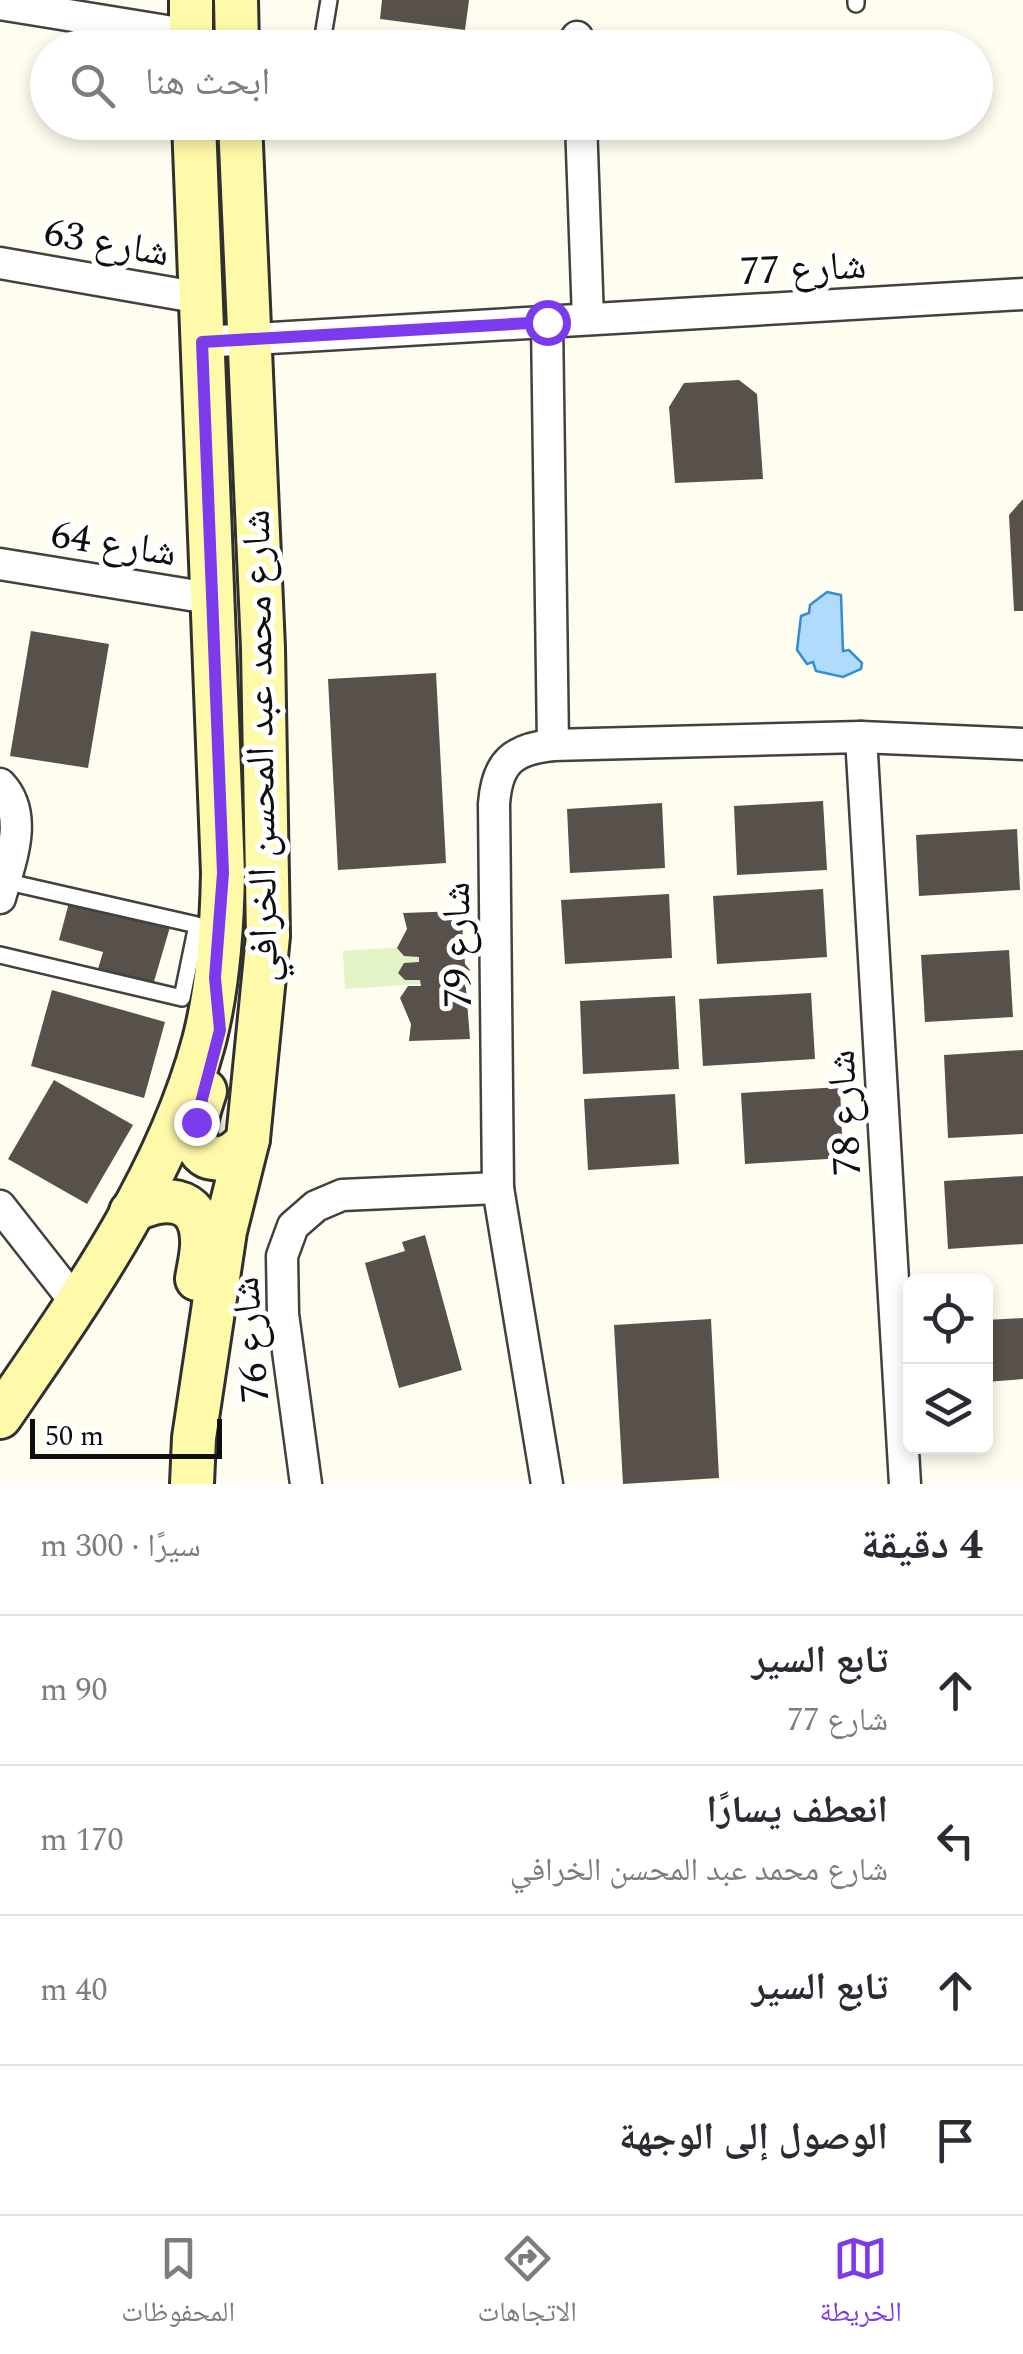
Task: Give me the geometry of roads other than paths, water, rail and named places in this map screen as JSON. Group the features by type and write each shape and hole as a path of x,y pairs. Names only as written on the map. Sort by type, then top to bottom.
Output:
{"main road":[{"path":"236,0 237,30"},
{"name":"شارع محمد عبد المحسن الخرافي","path":"0,1416 84,1293 174,1127 204,1038 215,978 223,873 195,140"},
{"name":"شارع محمد عبد المحسن الخرافي","path":"192,1484 194,1438 225,1231 248,1139 268,936 262,648 241,140"},
{"path":"215,978 220,1030 195,1136 206,1154 224,1160 237,1154 248,1139"},
{"path":"131,1212 152,1202 171,1200 192,1213 200,1231 202,1241 184,1367 194,1438"}],"street":[{"path":"0,4 191,28"},
{"path":"581,140 588,319"},
{"name":"شارع 63","path":"0,263 201,298"},
{"name":"شارع 77","path":"202,342 1023,294"},
{"path":"547,322 553,745"},
{"name":"شارع 64","path":"0,564 214,599"},
{"path":"860,736 1023,744"},
{"name":"شارع 79","path":"547,1484 498,1188 495,794 506,764 523,749 553,745 860,736"},
{"name":"شارع 78","path":"860,736 905,1484"},
{"path":"0,784 11,799 16,817 16,838 2,890"},
{"name":"شارع 76","path":"306,1484 282,1314 282,1256 293,1226 316,1206 342,1195 498,1188"},
{"path":"0,1206 45,1263 84,1293"}],"lane":[{"path":"324,30 329,0"},
{"path":"0,955 182,998 197,925 2,890"}],"water":[{"path":"827,592 841,595 843,651 849,650 862,663 861,669 843,677 816,671 813,662 807,664 797,650 801,616 809,613 810,605"}]}
